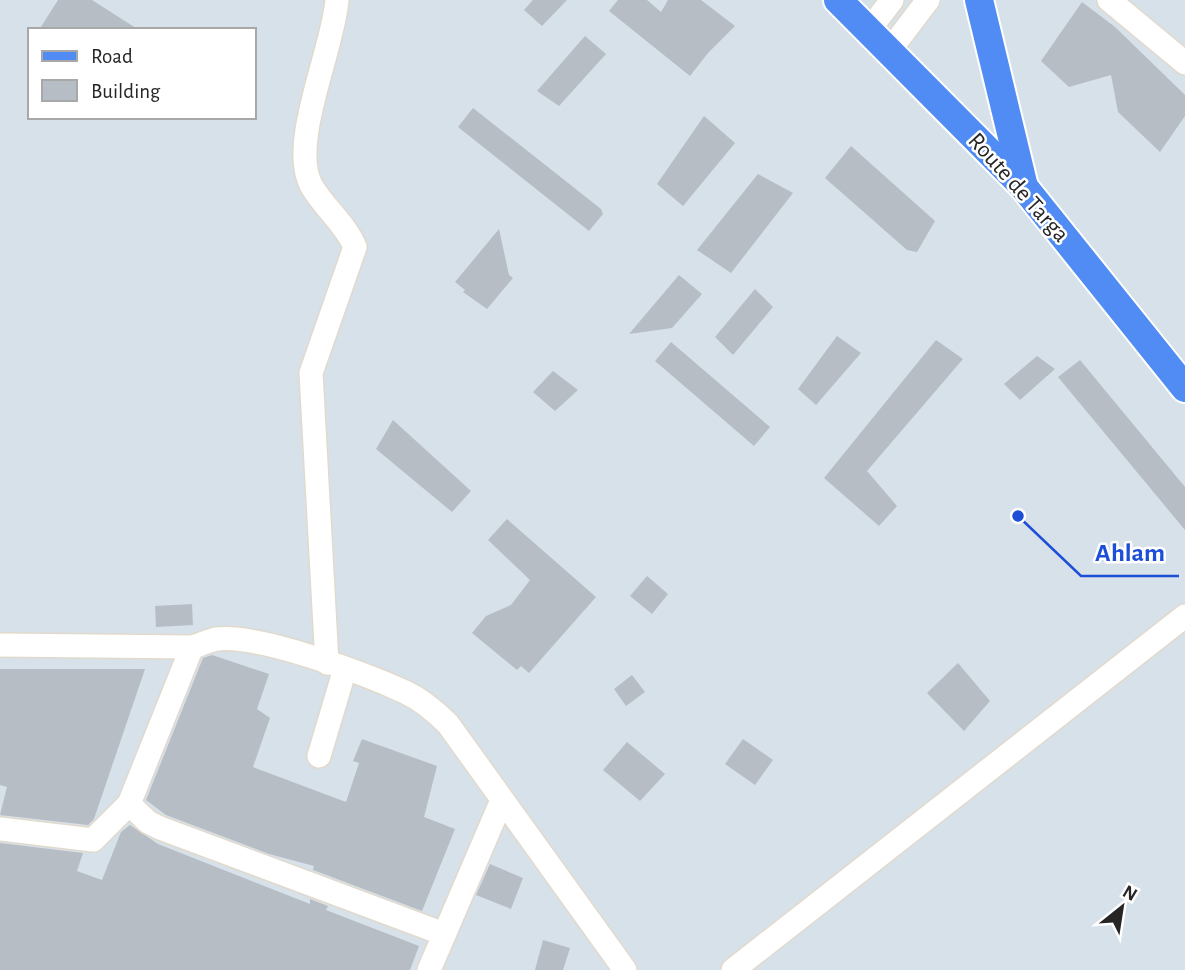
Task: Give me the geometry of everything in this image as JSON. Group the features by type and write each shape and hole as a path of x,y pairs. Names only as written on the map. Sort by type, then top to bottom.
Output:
{"main road":[{"name":"Route de Targa","path":"838,0 1024,187 1185,388"},
{"path":"979,0 1024,187"}],"street":[{"path":"319,756 336,666 311,373 355,247 349,233 311,184 304,159 304,141 328,52 337,0"},
{"path":"869,30 892,0"},
{"path":"890,50 928,0"},
{"path":"1109,0 1185,62"},
{"path":"733,970 1185,617"},
{"path":"0,645 192,647 218,639 244,642 290,650 406,692 431,707 448,724 625,970"},
{"path":"0,829 93,839 129,804 192,647"},
{"path":"429,970 502,800"},
{"path":"129,804 148,822 160,828 444,934"}],"building":[{"path":"58,0 92,0 136,28 40,28"},
{"path":"533,0 567,0 542,26 524,10"},
{"path":"618,0 647,0 661,12 668,0 701,0 735,26 690,76 609,11"},
{"path":"1082,2 1115,27 1185,95 1185,116 1160,152 1118,112 1111,75 1069,87 1041,61"},
{"path":"585,36 606,54 559,106 537,91"},
{"path":"473,108 601,209 603,214 589,231 458,127"},
{"path":"704,116 735,143 683,206 657,184"},
{"path":"851,146 935,221 917,252 907,250 825,178"},
{"path":"758,174 793,193 731,273 697,250"},
{"path":"499,229 509,275 513,278 487,309 463,292 465,290 455,282"},
{"path":"679,275 702,294 672,328 629,334"},
{"path":"755,289 773,307 733,355 715,337"},
{"path":"837,336 861,353 816,405 798,389"},
{"path":"936,340 963,359 867,471 897,506 879,526 824,478"},
{"path":"671,342 770,427 754,446 655,361"},
{"path":"1037,356 1055,369 1020,400 1004,384"},
{"path":"1080,360 1185,487 1185,530 1058,377"},
{"path":"553,371 578,390 555,411 533,392"},
{"path":"393,420 471,491 452,512 376,449"},
{"path":"507,519 596,597 529,673 521,666 517,670 472,633 486,616 511,605 530,580 488,540"},
{"path":"647,576 668,594 652,614 630,596"},
{"path":"192,604 193,625 156,627 155,606"},
{"path":"212,655 269,674 257,709 270,718 253,767 346,802 359,763 353,761 362,739 437,766 424,817 455,829 422,911 313,870 314,866 269,854 166,815 146,800 203,658"},
{"path":"958,663 990,701 964,731 927,693"},
{"path":"0,669 145,669 94,819 88,825 0,815 7,787 0,785"},
{"path":"632,675 645,692 626,706 614,689"},
{"path":"743,739 773,760 755,785 725,764"},
{"path":"627,742 665,774 640,801 603,770"},
{"path":"130,825 158,844 310,904 310,899 328,906 326,910 419,946 410,970 0,970 0,843 83,853 77,871 102,880 121,832"},
{"path":"490,864 523,878 511,909 476,895"},
{"path":"543,940 570,948 563,970 535,970"}],"place":[{"name":"Ahlam","path":"1018,516"}]}
